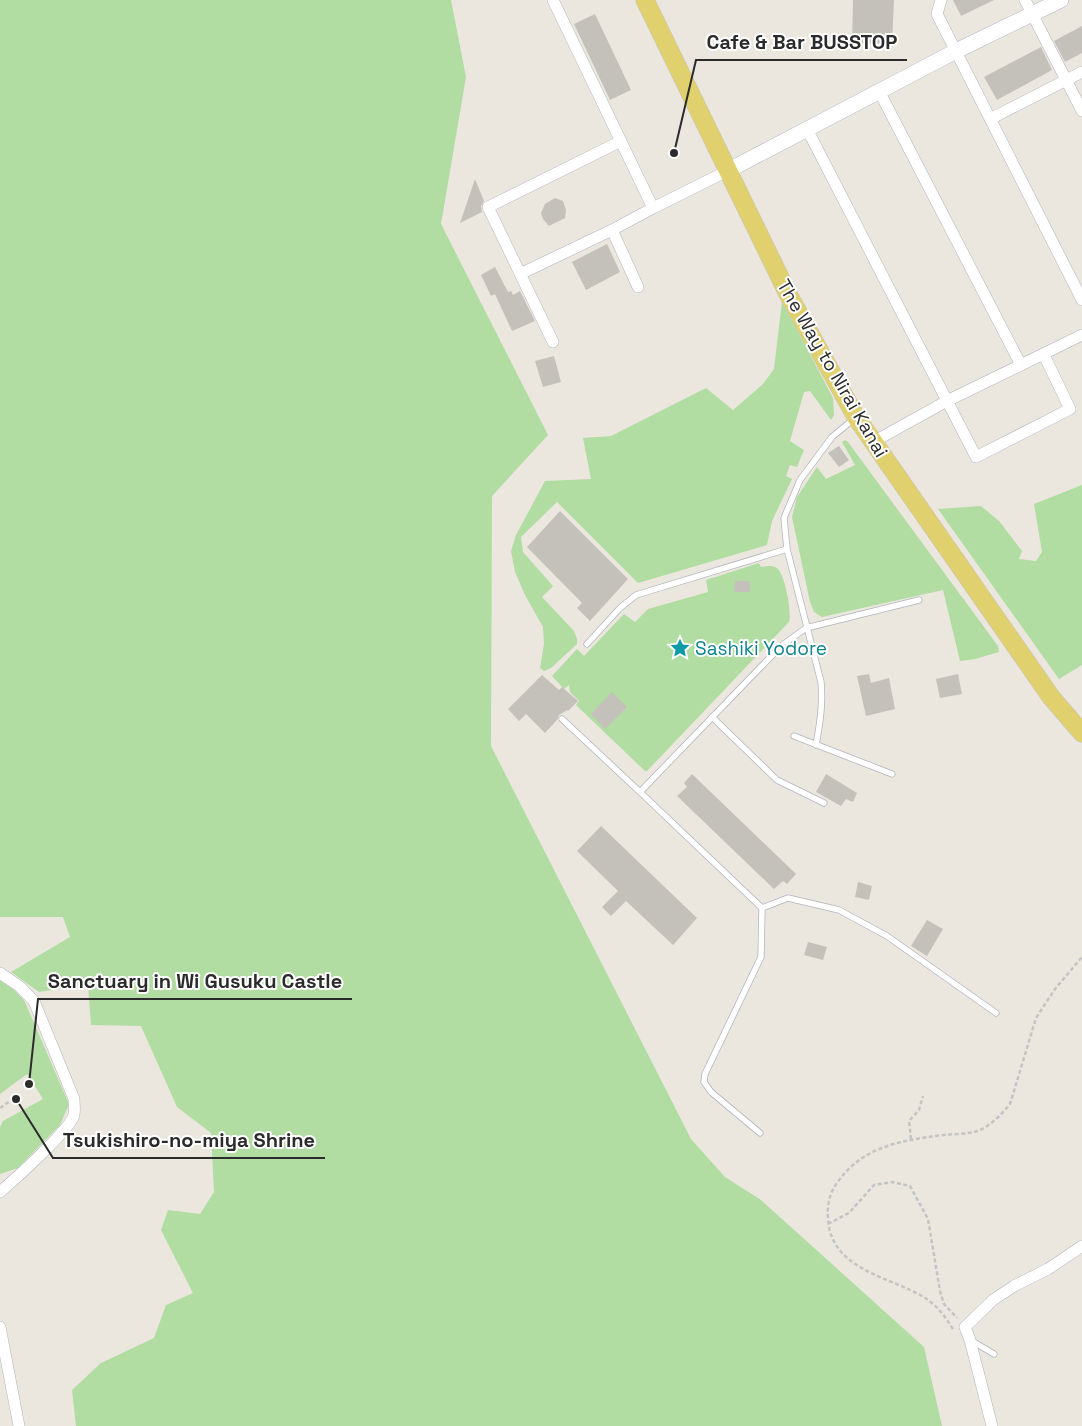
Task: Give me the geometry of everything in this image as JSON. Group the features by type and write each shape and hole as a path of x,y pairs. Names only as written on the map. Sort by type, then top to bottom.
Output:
{"main road":[{"name":"The Way to Nirai Kanai","path":"644,0 729,170 788,294 856,417 1051,698 1082,733"}],"street":[{"path":"553,0 653,208"},
{"path":"941,0 937,14 1082,300"},
{"path":"1025,0 1082,111"},
{"path":"520,274 612,230 956,51 1061,0"},
{"path":"990,118 1082,72"},
{"path":"879,91 1021,365"},
{"path":"807,129 976,457 1070,409 1044,355"},
{"path":"553,342 488,207 621,142"},
{"path":"612,230 638,287"},
{"path":"873,442 948,401 1082,335"},
{"path":"0,973 19,986 34,1001 74,1099 75,1107 74,1114 66,1128 0,1192"},
{"path":"992,1426 970,1340 960,1329 993,1300 1014,1286 1048,1269 1082,1246"},
{"path":"0,1327 19,1426"}],"lane":[{"path":"816,745 821,720 821,682 787,549 784,518 800,480 832,438 856,417"},
{"path":"587,644 620,608 636,596 787,549"},
{"path":"640,792 781,646 806,628 919,600"},
{"path":"712,717 777,780 824,803"},
{"path":"562,719 762,908 761,956 705,1074 704,1082 711,1092 760,1133"},
{"path":"794,736 892,774"},
{"path":"762,908 788,898 839,910 887,936 996,1013"},
{"path":"970,1340 994,1354"}],"path":[{"path":"960,1329 923,1296 859,1267 847,1258 837,1247 831,1236 827,1209 830,1194 846,1171 866,1154 878,1148 910,1139 975,1132 989,1125 1002,1114 1010,1104 1036,1018 1055,989 1082,957"},
{"path":"910,1139 909,1121 919,1110 923,1096"},
{"path":"0,1108 12,1099"},
{"path":"828,1224 849,1213 874,1185 892,1182 910,1186 928,1219 940,1291 944,1304 960,1329"}],"green space":[{"path":"0,0 451,0 466,77 441,224 548,435 492,496 491,746 691,1139 725,1177 761,1200 924,1347 942,1426 76,1426 72,1390 101,1363 154,1338 166,1305 193,1293 161,1230 168,1210 200,1214 214,1192 211,1133 177,1107 141,1026 91,1025 88,985 39,992 11,972 70,937 63,917 0,917"},
{"path":"782,301 833,398 834,415 831,420 810,391 804,392 790,441 804,450 797,467 790,465 786,476 792,479 772,521 767,545 638,583 557,502 521,537 523,552 553,586 542,597 574,631 577,639 577,644 551,668 544,671 540,668 544,644 543,627 525,595 515,572 511,551 516,535 545,481 591,479 583,438 611,436 706,388 733,410 763,384 774,369"},
{"path":"845,440 998,646 999,652 960,661 943,590 822,617 814,612 810,602 792,517 797,497 817,467 826,479 855,465 842,442"},
{"path":"1082,485 1082,665 1059,679 938,509 981,506 999,521 1022,551 1019,559 1036,561 1042,552 1034,504"},
{"path":"759,563 761,567 773,566 780,572 787,594 790,611 789,622 645,771 576,705 579,701 570,692 569,685 564,689 552,676 577,649 584,656 624,614 635,622 648,609 708,592 706,580"},
{"path":"0,980 24,1000 69,1104 60,1125 18,1168 0,1174 0,1127 3,1121 43,1099 27,1074 0,1094"}],"building":[{"path":"853,0 894,0 892,44 852,43"},
{"path":"953,0 994,0 961,16"},
{"path":"595,14 631,90 610,100 574,24"},
{"path":"1082,26 1082,53 1065,62 1054,41"},
{"path":"1041,47 1052,70 997,100 984,77"},
{"path":"475,179 484,201 481,206 482,212 460,223"},
{"path":"555,198 563,201 566,210 565,218 549,226 541,213 545,204"},
{"path":"607,244 620,272 586,290 572,262"},
{"path":"495,267 508,292 511,291 513,295 520,291 535,321 512,331 495,294 491,296 481,275"},
{"path":"554,356 561,382 543,387 535,361"},
{"path":"839,446 849,460 839,467 828,453"},
{"path":"560,511 628,579 590,621 577,608 582,603 527,547"},
{"path":"735,581 750,581 750,592 734,592"},
{"path":"869,674 871,683 889,678 895,709 866,716 857,676"},
{"path":"958,674 962,694 940,698 936,679"},
{"path":"542,675 559,690 562,687 578,701 568,711 559,715 545,733 526,714 519,721 508,709"},
{"path":"612,692 627,707 605,729 591,714"},
{"path":"692,774 796,874 787,884 783,881 774,889 677,796 687,787 684,783"},
{"path":"826,774 857,793 853,802 846,799 841,806 816,792"},
{"path":"601,826 697,918 673,945 626,901 611,916 602,907 618,891 577,851"},
{"path":"858,882 872,886 869,900 855,897"},
{"path":"927,920 943,929 927,956 911,946"},
{"path":"808,942 827,947 823,960 804,955"}],"place":[{"name":"Cafe & Bar BUSSTOP","path":"674,153"},
{"name":"Sashiki Yodore","path":"680,648"},
{"name":"Sanctuary in Wi Gusuku Castle","path":"29,1084"},
{"name":"Tsukishiro-no-miya Shrine","path":"16,1099"}]}
